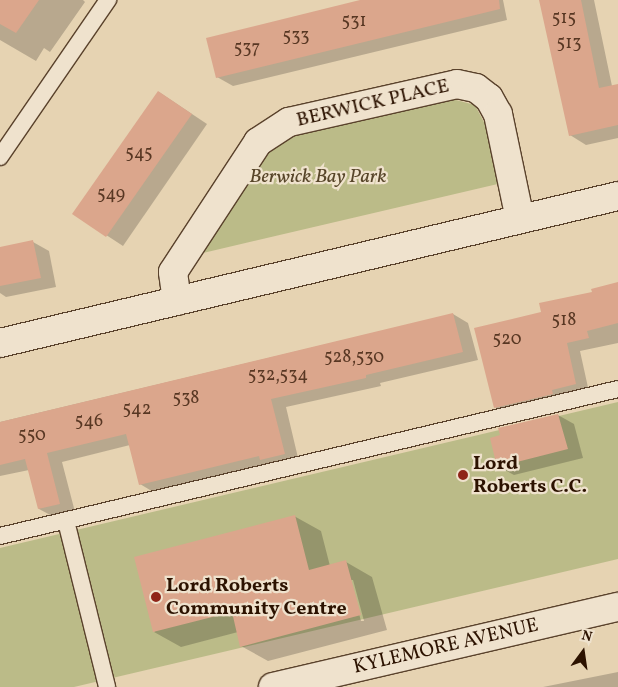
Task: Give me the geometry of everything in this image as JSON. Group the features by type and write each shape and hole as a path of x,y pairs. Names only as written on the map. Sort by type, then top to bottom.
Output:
{"street":[{"name":"BERWICK PLACE","path":"177,301 174,272 258,142 289,122 457,84 476,88 489,98 498,114 520,219"},
{"path":"0,343 618,196"},
{"name":"KYLEMORE AVENUE","path":"273,687 618,607"}],"lane":[{"path":"0,157 108,0"},
{"path":"0,536 618,389"},
{"path":"66,520 107,687"}],"green space":[{"name":"Berwick Bay Park","path":"452,99 475,105 487,128 502,183 203,253 205,245 270,149 298,133"},
{"name":"Lord Roberts C.C.","path":"618,402 618,559 74,687 0,687 0,548"}],"building":[{"path":"0,0 39,0 16,33 0,24"},
{"path":"360,0 499,0 500,9 216,78 206,38"},
{"path":"539,0 581,0 599,88 618,84 618,125 569,136"},
{"path":"158,91 192,114 106,237 72,214"},
{"path":"33,240 41,278 0,286 0,247"},
{"path":"618,282 618,323 587,331 589,338 567,343 576,384 552,390 553,394 494,408 474,328 541,312 539,303 592,292 591,289"},
{"path":"453,313 463,352 366,375 366,378 271,399 285,454 260,460 259,456 139,485 126,434 47,453 60,504 38,509 25,459 0,465 0,422"},
{"path":"558,414 568,449 497,467 490,438 500,435 498,428"},
{"path":"295,515 309,570 346,560 361,615 240,647 232,612 153,632 134,557"}],"place":[{"name":"Lord Roberts C.C.","path":"463,475"},
{"name":"Lord Roberts Community Centre","path":"156,597"}]}
